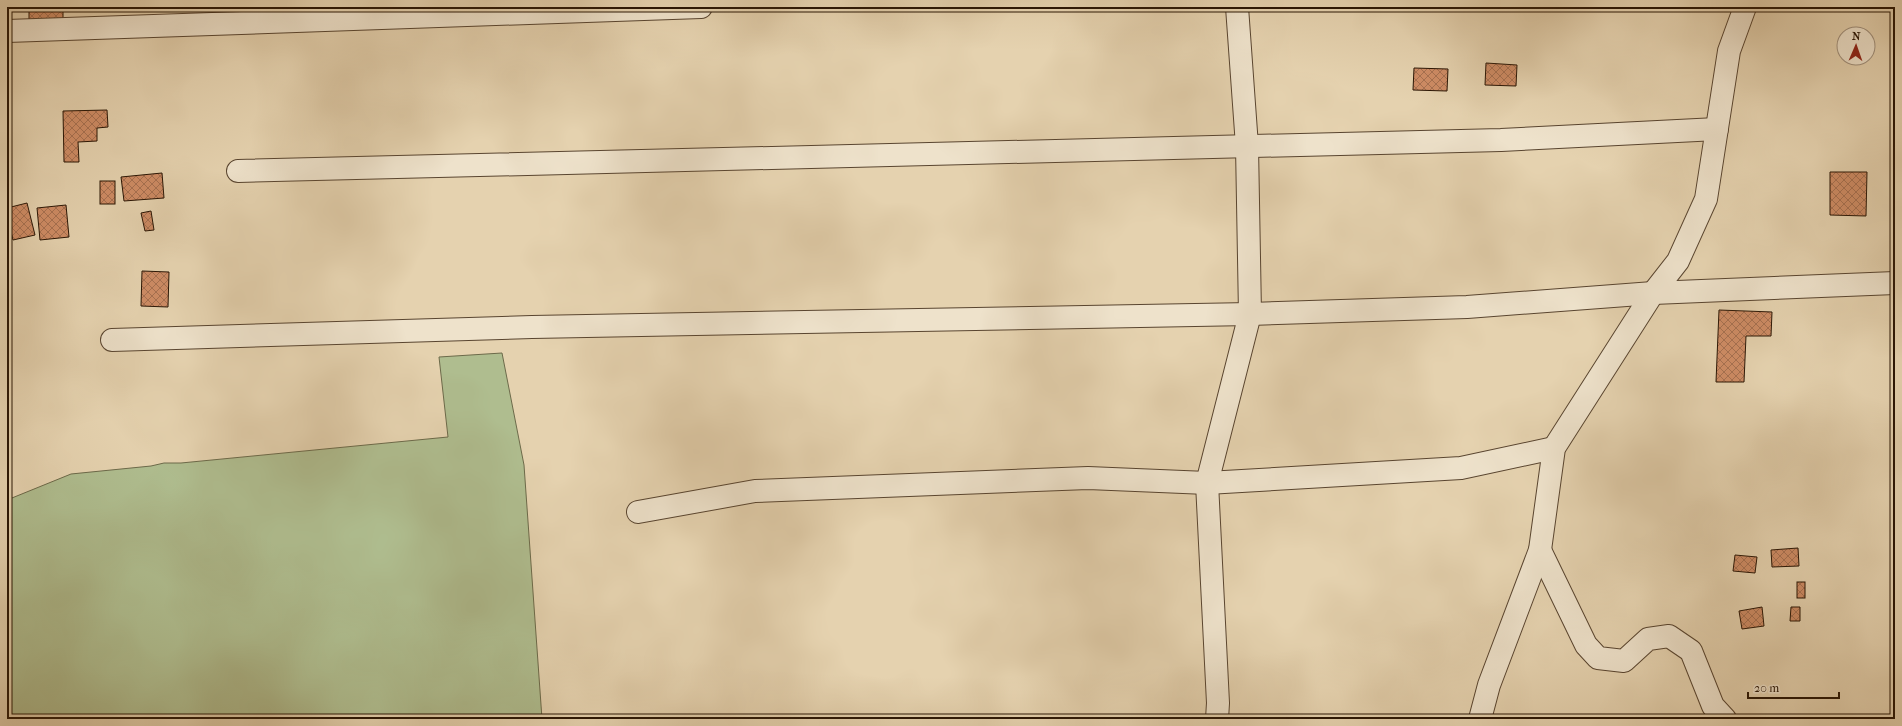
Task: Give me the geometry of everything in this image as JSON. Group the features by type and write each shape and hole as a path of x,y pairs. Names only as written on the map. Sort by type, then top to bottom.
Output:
{"street":[{"path":"7,31 701,7"},
{"path":"1217,719 1218,703 1207,483 1250,314 1247,146 1237,7"},
{"path":"1480,719 1489,685 1540,550 1554,448 1652,293 1678,260 1706,199 1729,51 1745,7"},
{"path":"238,171 1501,140 1717,129"},
{"path":"112,340 532,326 1250,314 1466,307 1652,293 1895,283"},
{"path":"638,512 755,491 1088,478 1207,483 1461,468 1554,448"},
{"path":"1540,550 1586,645 1598,658 1624,661 1648,639 1669,636 1691,651 1713,706 1725,719"}],"green space":[{"path":"502,353 524,465 542,719 7,719 7,500 71,474 151,466 164,463 181,463 448,437 439,357"}],"building":[{"path":"29,7 63,7 63,22 29,21"},
{"path":"1486,63 1517,65 1516,86 1485,85"},
{"path":"1414,68 1448,69 1447,91 1413,90"},
{"path":"107,110 108,127 97,128 97,141 78,142 79,162 64,162 63,111"},
{"path":"1830,172 1867,172 1866,216 1830,215"},
{"path":"162,173 164,198 124,201 121,177"},
{"path":"100,181 115,181 115,204 100,204"},
{"path":"27,203 35,235 13,240 7,216 7,208"},
{"path":"66,205 69,237 40,240 37,208"},
{"path":"151,211 154,230 145,231 141,213"},
{"path":"142,271 169,272 168,307 141,306"},
{"path":"1719,310 1772,312 1771,336 1746,336 1744,382 1716,382"},
{"path":"1798,548 1799,566 1772,567 1771,550"},
{"path":"1735,555 1757,557 1755,573 1733,571"},
{"path":"1797,582 1805,582 1805,598 1797,598"},
{"path":"1762,607 1764,626 1742,629 1739,611"},
{"path":"1791,607 1800,607 1800,621 1790,621"}]}
